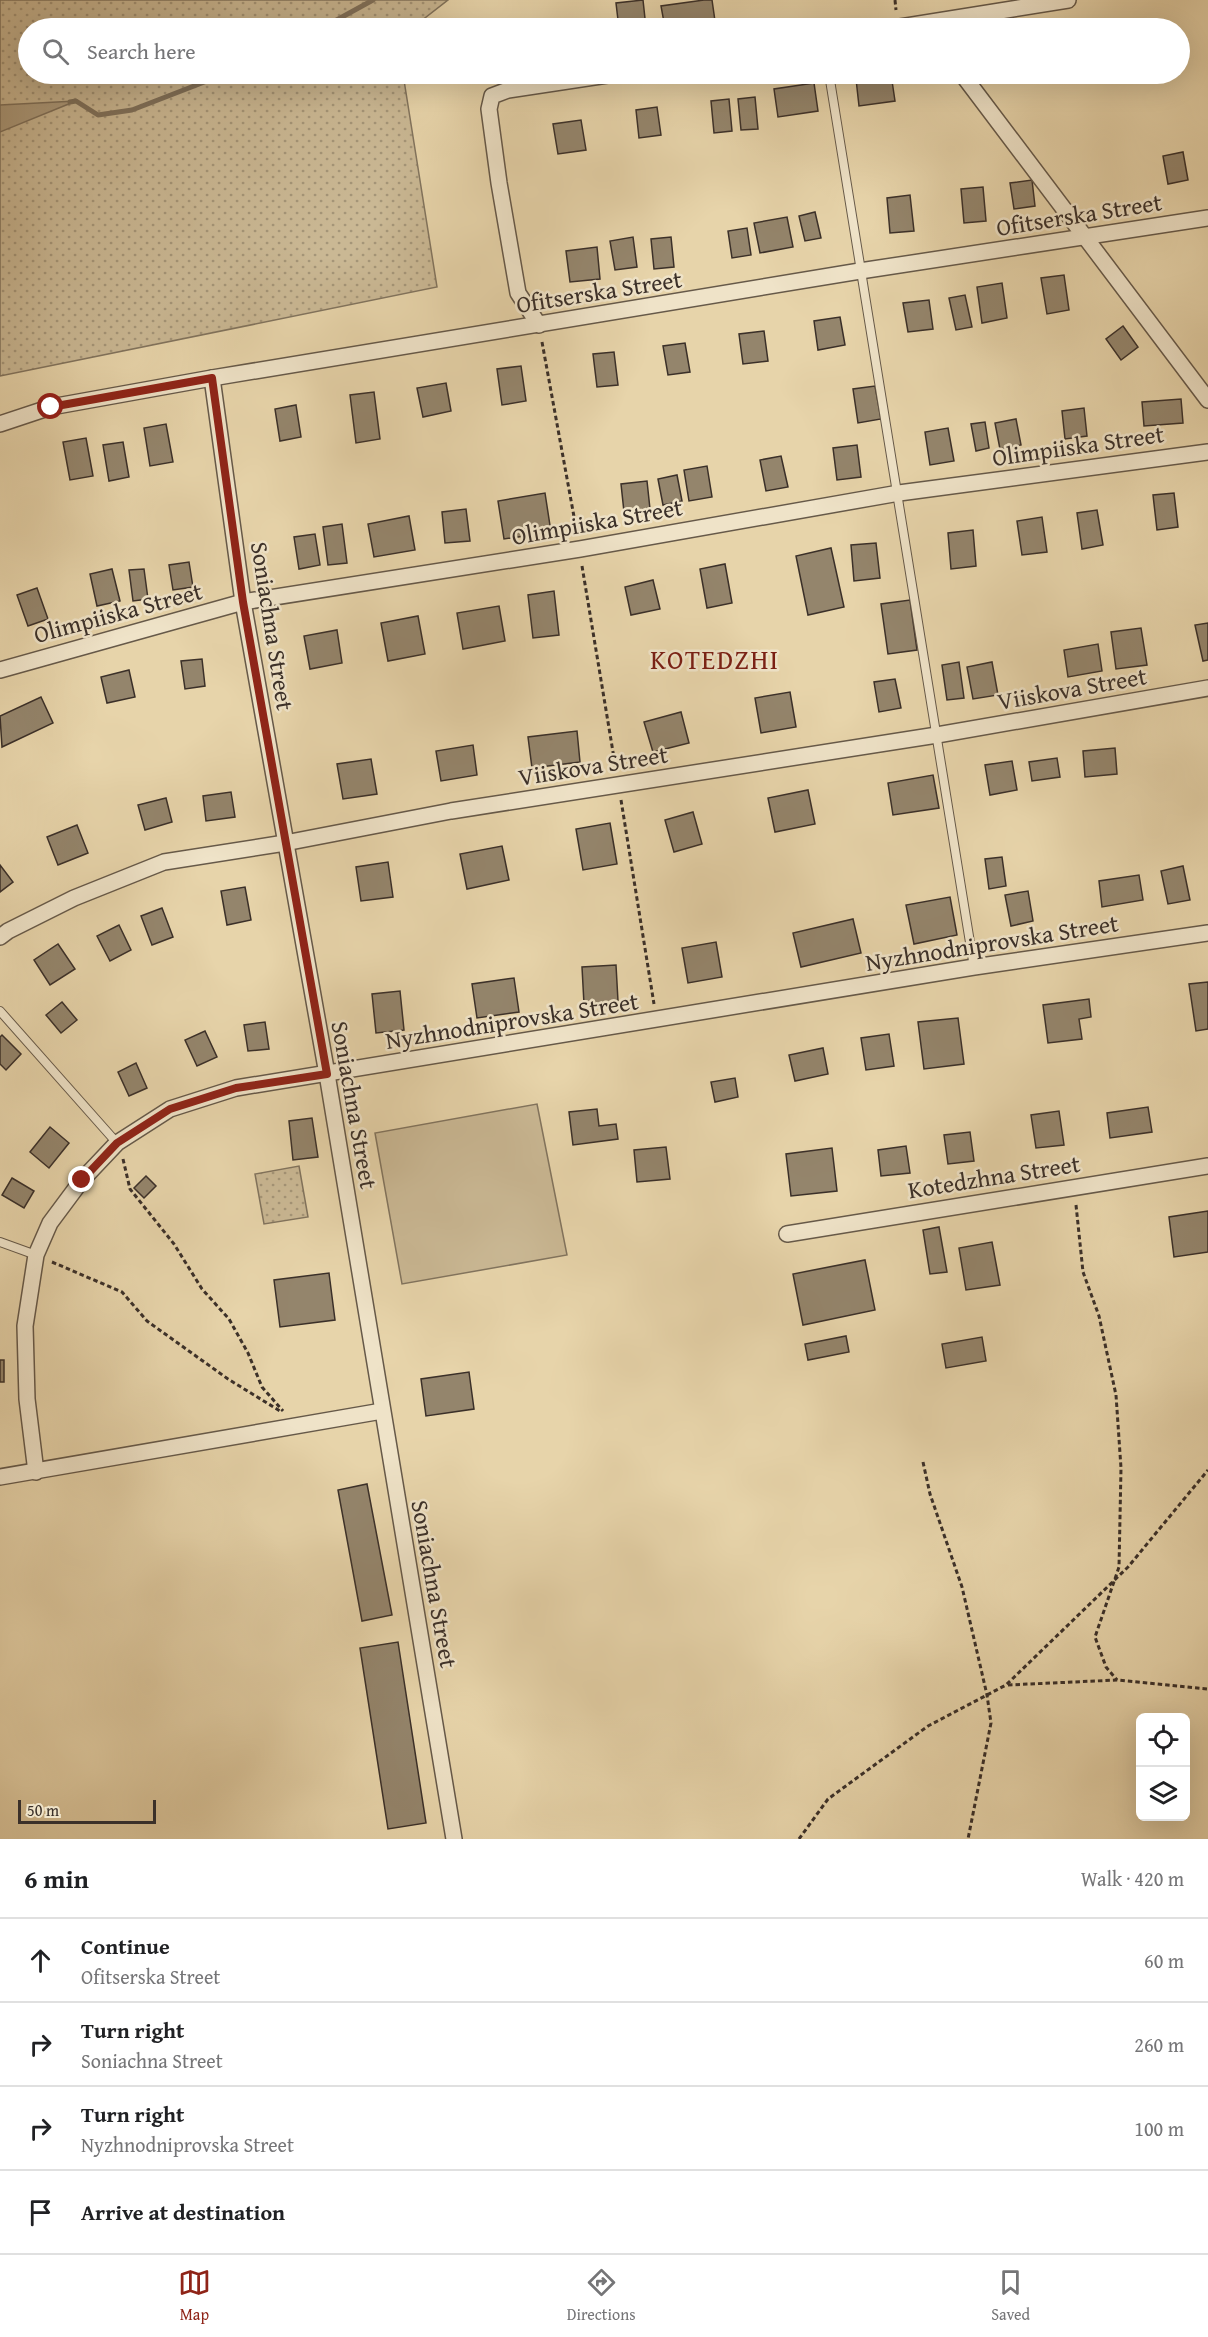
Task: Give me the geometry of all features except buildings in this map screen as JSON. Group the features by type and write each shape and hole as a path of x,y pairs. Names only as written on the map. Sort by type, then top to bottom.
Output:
{"street":[{"path":"970,18 1068,0"},
{"path":"539,326 518,293 497,172 489,110 492,96 508,90 548,84"},
{"path":"969,84 1208,400"},
{"name":"Ofitserska Street","path":"0,424 51,407 212,378 860,272 1208,218"},
{"name":"Soniachna Street","path":"212,378 243,602 327,1074 454,1839"},
{"name":"Olimpiiska Street","path":"0,670 243,602 580,549 899,493 1208,452"},
{"name":"Viiskova Street","path":"0,937 74,898 164,862 285,843 451,811 937,735 1208,688"},
{"name":"Nyzhnodniprovska Street","path":"36,1472 27,1399 25,1326 36,1255 50,1223 82,1180 117,1143 170,1109 236,1088 974,967 1208,933"},
{"name":"Kotedzhna Street","path":"787,1234 1208,1166"},
{"path":"0,1477 382,1411"}],"lane":[{"path":"831,84 860,272 899,493 974,967"},
{"path":"0,1011 117,1143"},
{"path":"0,1242 36,1255"}],"path":[{"path":"539,326 580,549 657,1020"},
{"path":"36,1255 122,1292 147,1321 228,1379 287,1415 262,1387 248,1353 229,1320 202,1289 174,1244 130,1189 117,1143"},
{"path":"1074,1187 1083,1272 1099,1316 1116,1395 1121,1468 1119,1566 1117,1578 1095,1637 1106,1667 1117,1680"},
{"path":"923,1462 930,1494 962,1587 987,1695 991,1723 968,1839"},
{"path":"799,1839 828,1799 927,1726 1006,1686 1117,1578 1208,1470"},
{"path":"1006,1686 1117,1680 1208,1689"}],"shaded area":[{"path":"0,0 448,0 425,18 18,18 18,84 405,84 437,287 0,376"},
{"path":"76,101 0,132 0,105"},
{"path":"537,1104 567,1255 402,1284 375,1133"},
{"path":"299,1166 308,1217 264,1224 255,1174"}],"waterway":[{"path":"340,18 373,0"},
{"path":"70,102 76,101 98,115 132,110 199,84"}],"district":[{"name":"KOTEDZHI","path":"715,660"}],"route":[{"path":"51,407 212,378 243,602 327,1074 236,1088 170,1109 117,1143 82,1180"}]}
